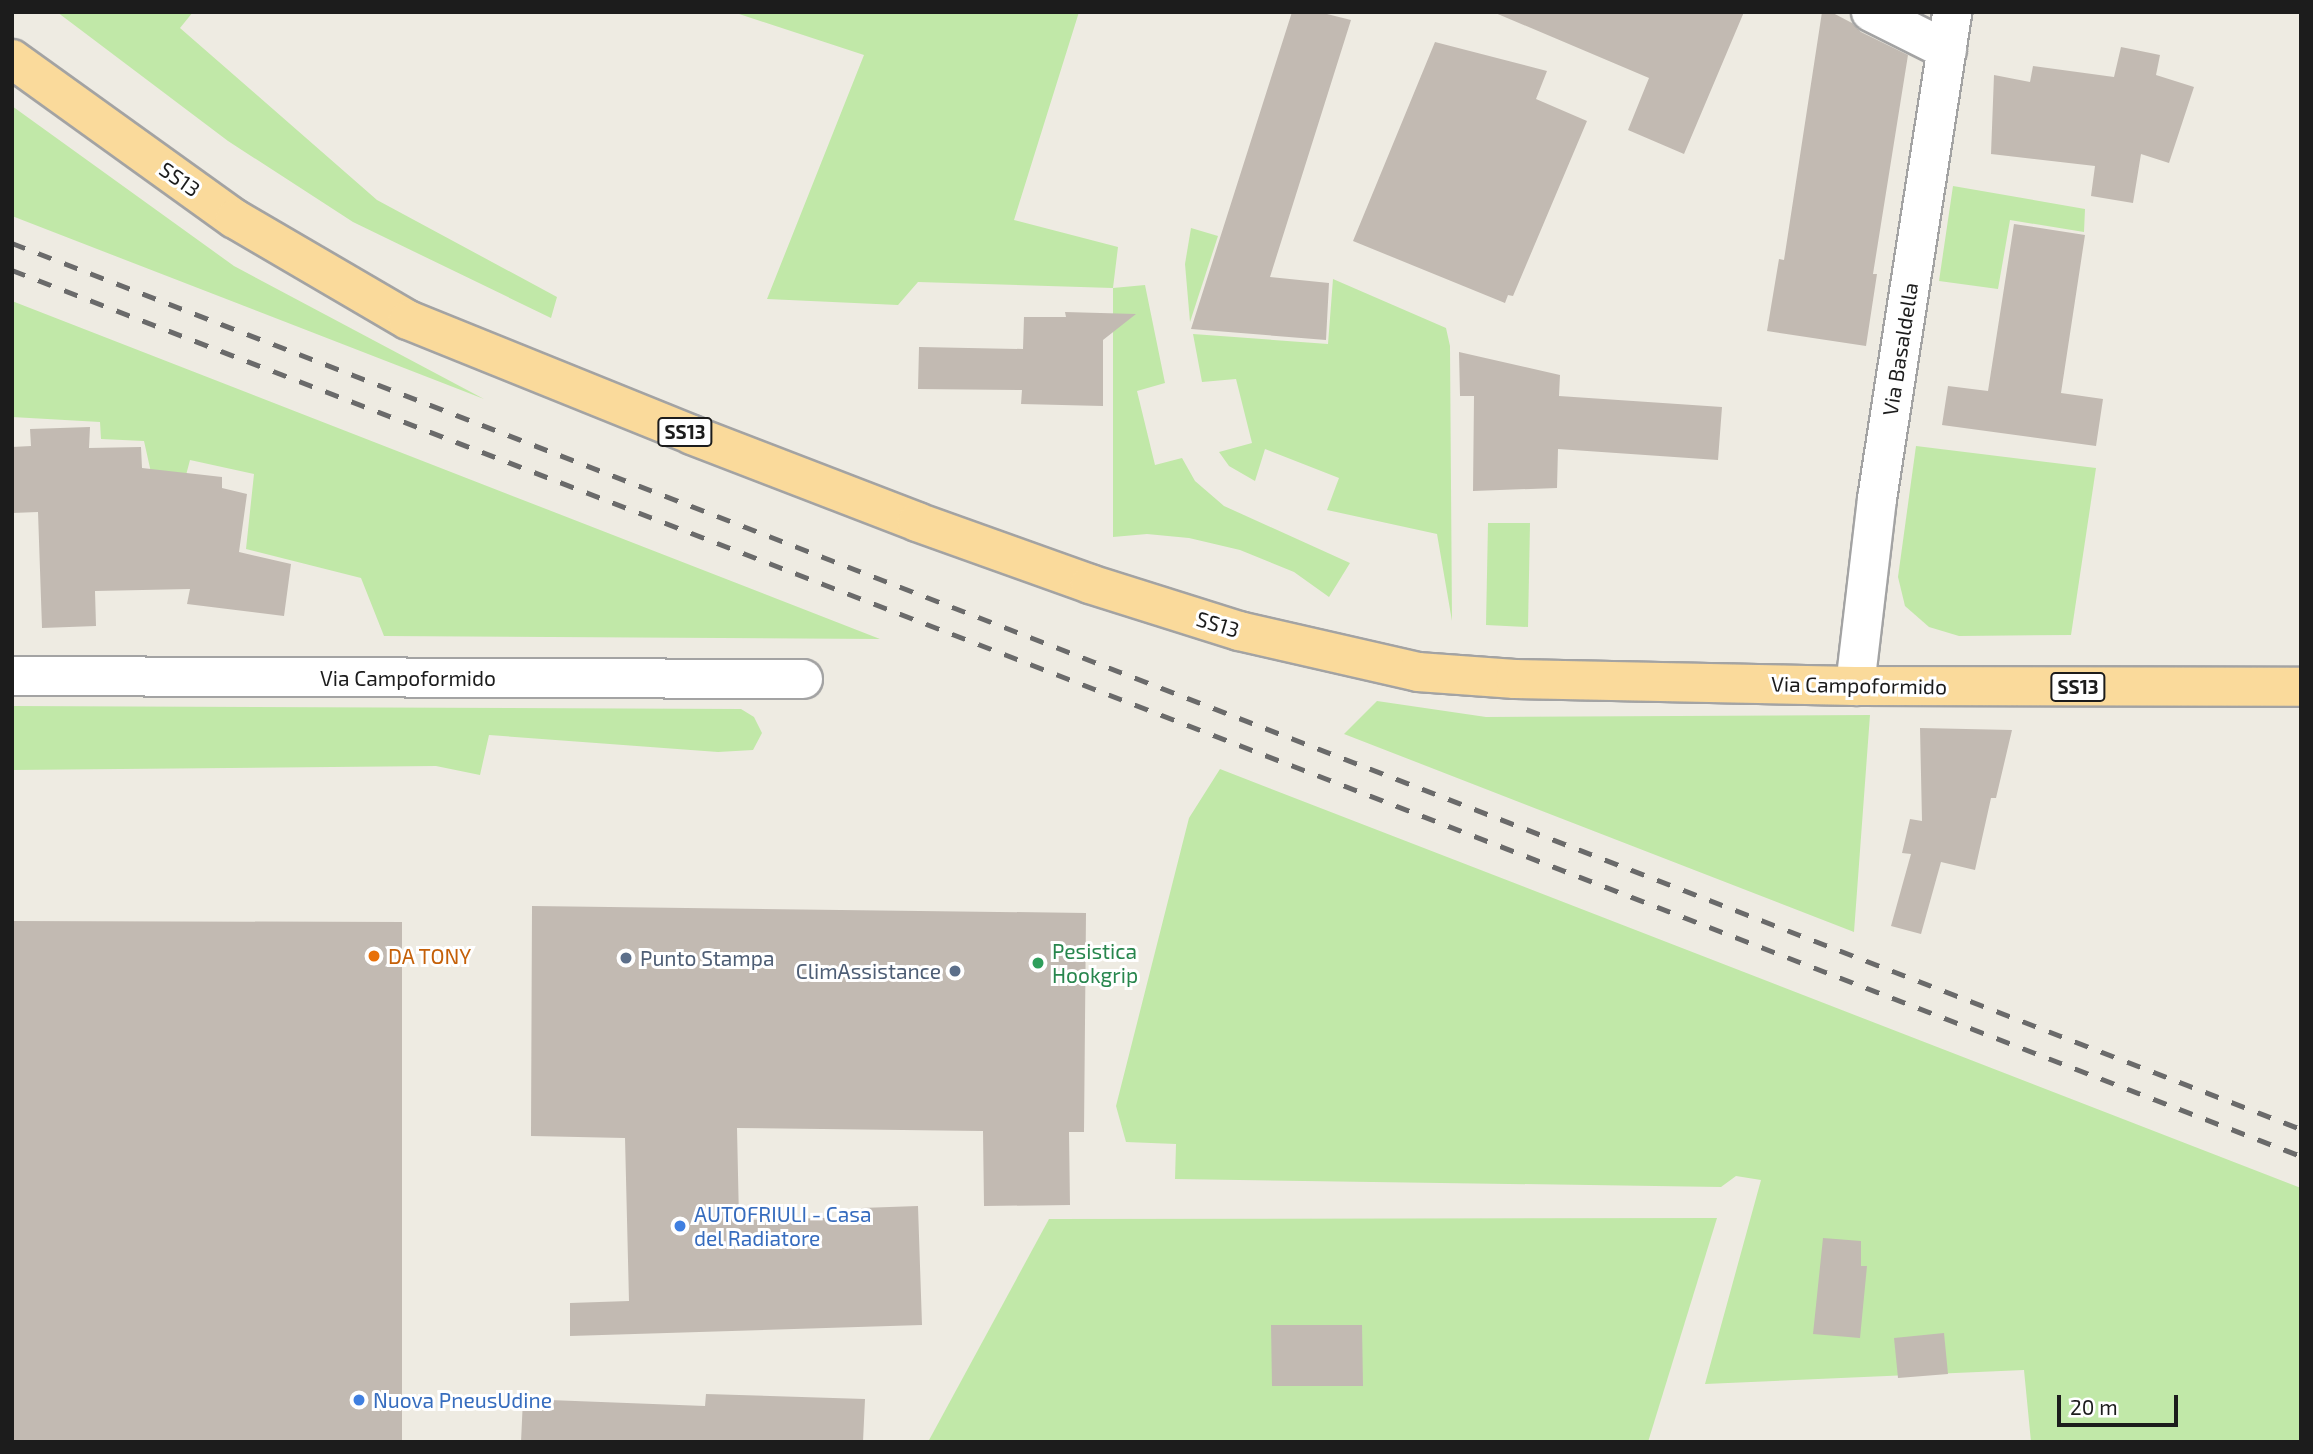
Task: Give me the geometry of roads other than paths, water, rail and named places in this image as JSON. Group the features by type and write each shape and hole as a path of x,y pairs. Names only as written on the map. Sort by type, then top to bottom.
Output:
{"main road":[{"name":"SS13","path":"12,58 236,219 408,320 692,435 1090,584 1239,631 1418,672"},
{"name":"Via Campoformido","path":"1418,672 1515,679 1855,686 2301,687"}],"street":[{"path":"1871,12 1947,50"},
{"name":"Via Basaldella","path":"1855,686 1877,499 1952,12"},
{"name":"Via Campoformido","path":"12,676 803,679"}],"railway":[{"path":"12,243 2301,1129"},
{"path":"12,270 2301,1156"}],"place":[{"name":"DA TONY","path":"374,956"},
{"name":"Punto Stampa","path":"626,958"},
{"name":"Pesistica Hookgrip","path":"1038,963"},
{"name":"ClimAssistance","path":"955,971"},
{"name":"AUTOFRIULI - Casa del Radiatore","path":"680,1226"},
{"name":"Nuova PneusUdine","path":"359,1400"}]}
